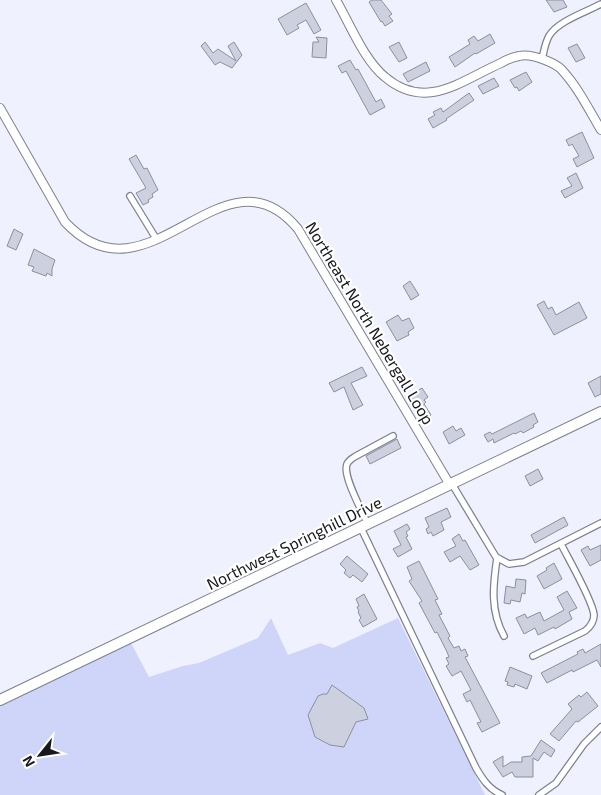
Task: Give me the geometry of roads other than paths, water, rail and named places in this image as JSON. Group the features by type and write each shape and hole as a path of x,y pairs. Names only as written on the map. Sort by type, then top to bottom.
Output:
{"main road":[{"name":"Northwest Springhill Drive","path":"0,700 601,412"}],"street":[{"path":"336,0 374,66 396,85 412,92 426,93 444,90 518,56 542,59 560,68 581,96 601,130"},
{"path":"542,59 546,42 553,31 565,22 601,4"},
{"name":"Northeast North Nebergall Loop","path":"0,108 60,214 75,232 87,240 111,249 131,248 157,240 213,210 240,201 268,205 289,218 298,229 451,485"},
{"path":"130,196 157,240"},
{"path":"392,436 351,459 346,466 347,476 365,526 430,673 478,773 492,790 502,795"},
{"path":"451,485 497,558 509,564 516,564 533,558 601,523"},
{"path":"533,656 584,631 590,627 593,621 592,608 561,544"},
{"path":"497,558 493,584 494,607 498,625 504,636"},
{"path":"539,795 556,783 584,744 601,727"}]}
